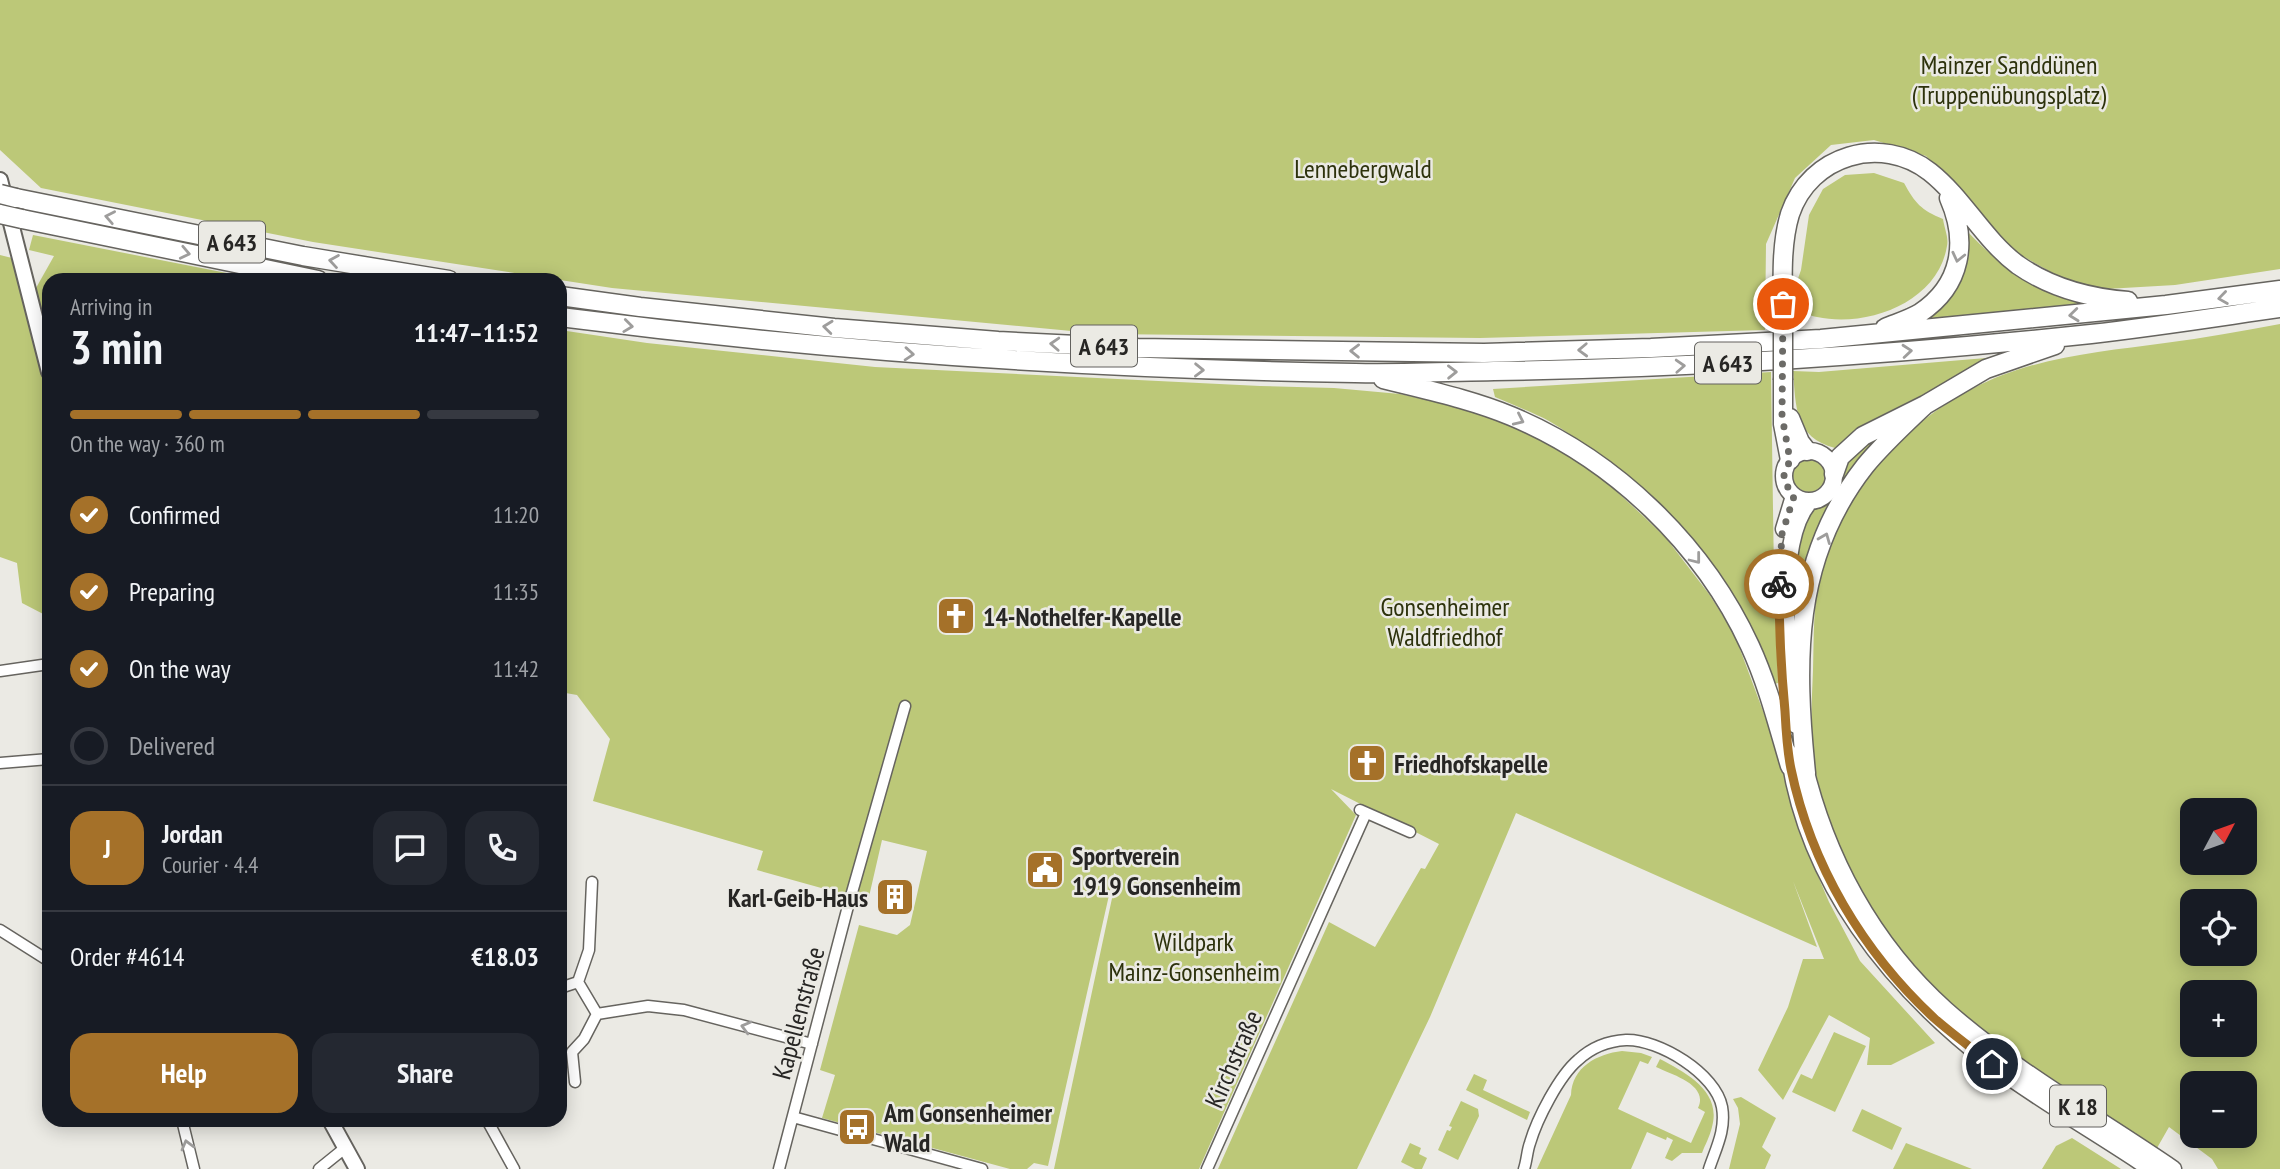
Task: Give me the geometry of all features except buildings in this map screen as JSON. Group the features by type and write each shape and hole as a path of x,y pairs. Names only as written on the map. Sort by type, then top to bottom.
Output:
{"highway":[{"path":"1790,460 1783,424 1784,260 1788,223 1796,202 1810,181 1828,165 1866,152 1903,157 1931,173 1952,193 1993,243 2034,275 2053,285 2096,298 2166,305"},
{"path":"1866,335 1921,313 1941,292 1954,271 1960,247 1959,223 1948,197 1931,173"},
{"name":"A 643","path":"8,196 303,256 406,273"},
{"name":"A 643","path":"0,214 284,273"},
{"name":"A 643","path":"567,297 834,328 998,341 1138,348 1484,353 1651,348 1866,335 2166,305 2280,290"},
{"name":"A 643","path":"567,318 817,347 986,359 1131,368 1360,373 1693,365 1826,358 2095,334 2280,309"},
{"path":"1834,474 1840,457 1854,443 1986,369 2047,347 2095,334"},
{"path":"1360,373 1471,402 1520,421 1585,456 1651,508 1706,572 1734,617 1766,683 1798,770"},
{"path":"1783,380 1792,425 1807,451"},
{"path":"1798,770 1799,667 1805,601 1824,538 1849,489 1878,451 1925,405"}],"main road":[{"path":"0,180 42,345"},
{"path":"1807,451 1815,452 1828,460 1834,474 1833,482 1825,496 1801,499 1785,483 1784,475 1790,460 1807,451"},
{"path":"1798,770 1781,670 1779,587 1782,534 1801,499"},
{"name":"K 18","path":"1798,770 1807,827 1835,890 1870,947 1898,979 1935,1018 1992,1064 2151,1169"},
{"name":"K 18","path":"1798,770 1847,884 1882,939 1920,985 1944,1008 2000,1052 2173,1169"},
{"path":"334,1127 357,1169"}],"street":[{"path":"0,671 42,665"},
{"name":"Kapellenstraße","path":"779,1169 847,910 905,706"},
{"path":"0,763 42,760"},
{"name":"Kirchstraße","path":"1207,1169 1363,811 1410,832"},
{"path":"592,882 589,950 578,982 597,1014"},
{"path":"0,930 42,957"},
{"path":"567,986 578,982"},
{"path":"597,1014 648,1006 684,1010 812,1044"},
{"path":"575,1082 572,1052 584,1039 597,1014"},
{"path":"1524,1169 1530,1142 1555,1088 1566,1072 1592,1049 1607,1042 1629,1040 1648,1043 1683,1060 1714,1087 1722,1108 1724,1128 1709,1169"},
{"path":"793,1117 982,1169"},
{"path":"184,1127 194,1169"},
{"path":"491,1127 514,1169"},
{"path":"319,1169 345,1148"}],"green space":[{"name":"Lennebergwald","path":"0,0 2280,0 2280,269 2175,285 2106,289 2067,281 2015,252 1926,156 1874,140 1831,145 1795,178 1766,244 1765,330 1480,338 1103,334 612,288 567,281 567,273 514,273 313,242 41,188 0,150"},
{"path":"1874,173 1904,183 1919,205 1943,219 1947,243 1941,266 1930,282 1915,296 1898,307 1878,314 1837,319 1814,316 1797,310 1794,290 1801,270 1809,215 1823,189 1845,175"},
{"path":"1966,230 1993,256 2020,276 2086,304 1942,319 1925,318"},
{"path":"33,235 226,273 44,273 54,256 29,250"},
{"path":"0,255 12,258 21,294 36,288 42,277 42,613 22,603 17,563 0,557"},
{"path":"2280,324 2280,1169 2218,1169 2212,1159 2197,1148 2257,1148 2257,1071 2180,1071 2180,1135 2169,1127 2157,1148 2025,1062 1963,1013 1907,957 1860,888 1834,834 1817,780 1813,754 1814,621 1820,573 1842,516 1876,465 1921,422 1946,404 1995,378 2066,357"},
{"path":"567,331 647,343 875,367 1334,388 1400,394 1467,409 1532,434 1589,466 1666,538 1709,594 1734,633 1782,762 1798,829 1829,902 1860,961 1935,1043 1891,1065 1867,1065 1870,1038 1829,1015 1783,1100 1758,1070 1788,1007 1803,959 1824,959 1793,881 1817,947 1516,813 1430,1017 1357,1169 1218,1169 1329,922 1375,947 1421,868 1425,869 1439,844 1331,789 1356,815 1199,1169 1054,1169 1117,875 1114,873 1048,1166 1034,1163 1027,1169 1010,1169 822,1118 835,1075 820,1070 859,925 897,935 910,925 927,851 882,840 868,901 757,870 763,851 593,801 610,739 577,695 567,693"},
{"path":"1998,357 1951,379 1835,448 1812,436 1800,419 1793,371 1819,372"},
{"path":"1771,372 1778,683 1775,684 1742,613 1723,581 1677,523 1651,497 1589,448 1549,421 1495,397 1493,389"},
{"path":"1881,437 1797,606 1792,606 1793,551 1811,509 1833,494 1854,449"},
{"path":"1809,460 1821,464 1825,476 1821,488 1809,492 1797,488 1793,476 1797,464"},
{"path":"1834,1032 1866,1046 1835,1112 1792,1092 1801,1074 1812,1079"},
{"path":"1622,1051 1652,1057 1648,1064 1640,1061 1618,1109 1691,1143 1705,1112 1698,1108 1698,1093 1680,1077 1656,1067 1660,1059 1691,1077 1707,1093 1714,1114 1702,1153 1682,1153 1672,1161 1665,1158 1673,1140 1647,1132 1631,1169 1537,1169 1571,1095 1572,1085 1581,1070 1595,1059"},
{"path":"1474,1074 1487,1080 1483,1090 1530,1112 1527,1120 1466,1090"},
{"path":"1741,1097 1776,1118 1762,1147 1771,1155 1765,1169 1729,1169 1740,1124 1738,1108 1733,1099"},
{"path":"1461,1101 1478,1109 1479,1116 1458,1160 1438,1150 1447,1130 1450,1131 1452,1127 1449,1126"},
{"path":"1862,1109 1902,1128 1892,1150 1852,1131"},
{"path":"2072,1138 2121,1169 2042,1169 2056,1146"},
{"path":"1410,1143 1421,1148 1419,1154 1427,1158 1422,1169 1415,1169 1401,1162"},
{"path":"1906,1143 1972,1169 1893,1169"}],"way so far":[{"path":"1779,584 1782,534 1794,496 1788,490 1784,475 1790,460 1782,416 1783,304"}],"place":[{"name":"14-Nothelfer-Kapelle","path":"956,616"},
{"name":"Friedhofskapelle","path":"1367,763"},
{"name":"Sportverein 1919 Gonsenheim","path":"1045,870"},
{"name":"Karl-Geib-Haus","path":"895,897"},
{"name":"Am Gonsenheimer Wald","path":"857,1127"}],"route":[{"path":"1779,584 1781,670 1790,766 1807,827 1822,863 1852,919 1891,972 1935,1018 1992,1064"}],"park label":[{"name":"Mainzer Sanddünen (Truppenübungsplatz)","path":"2009,79"},
{"name":"Gonsenheimer Waldfriedhof","path":"1445,621"},
{"name":"Wildpark Mainz-Gonsenheim","path":"1194,956"}]}
